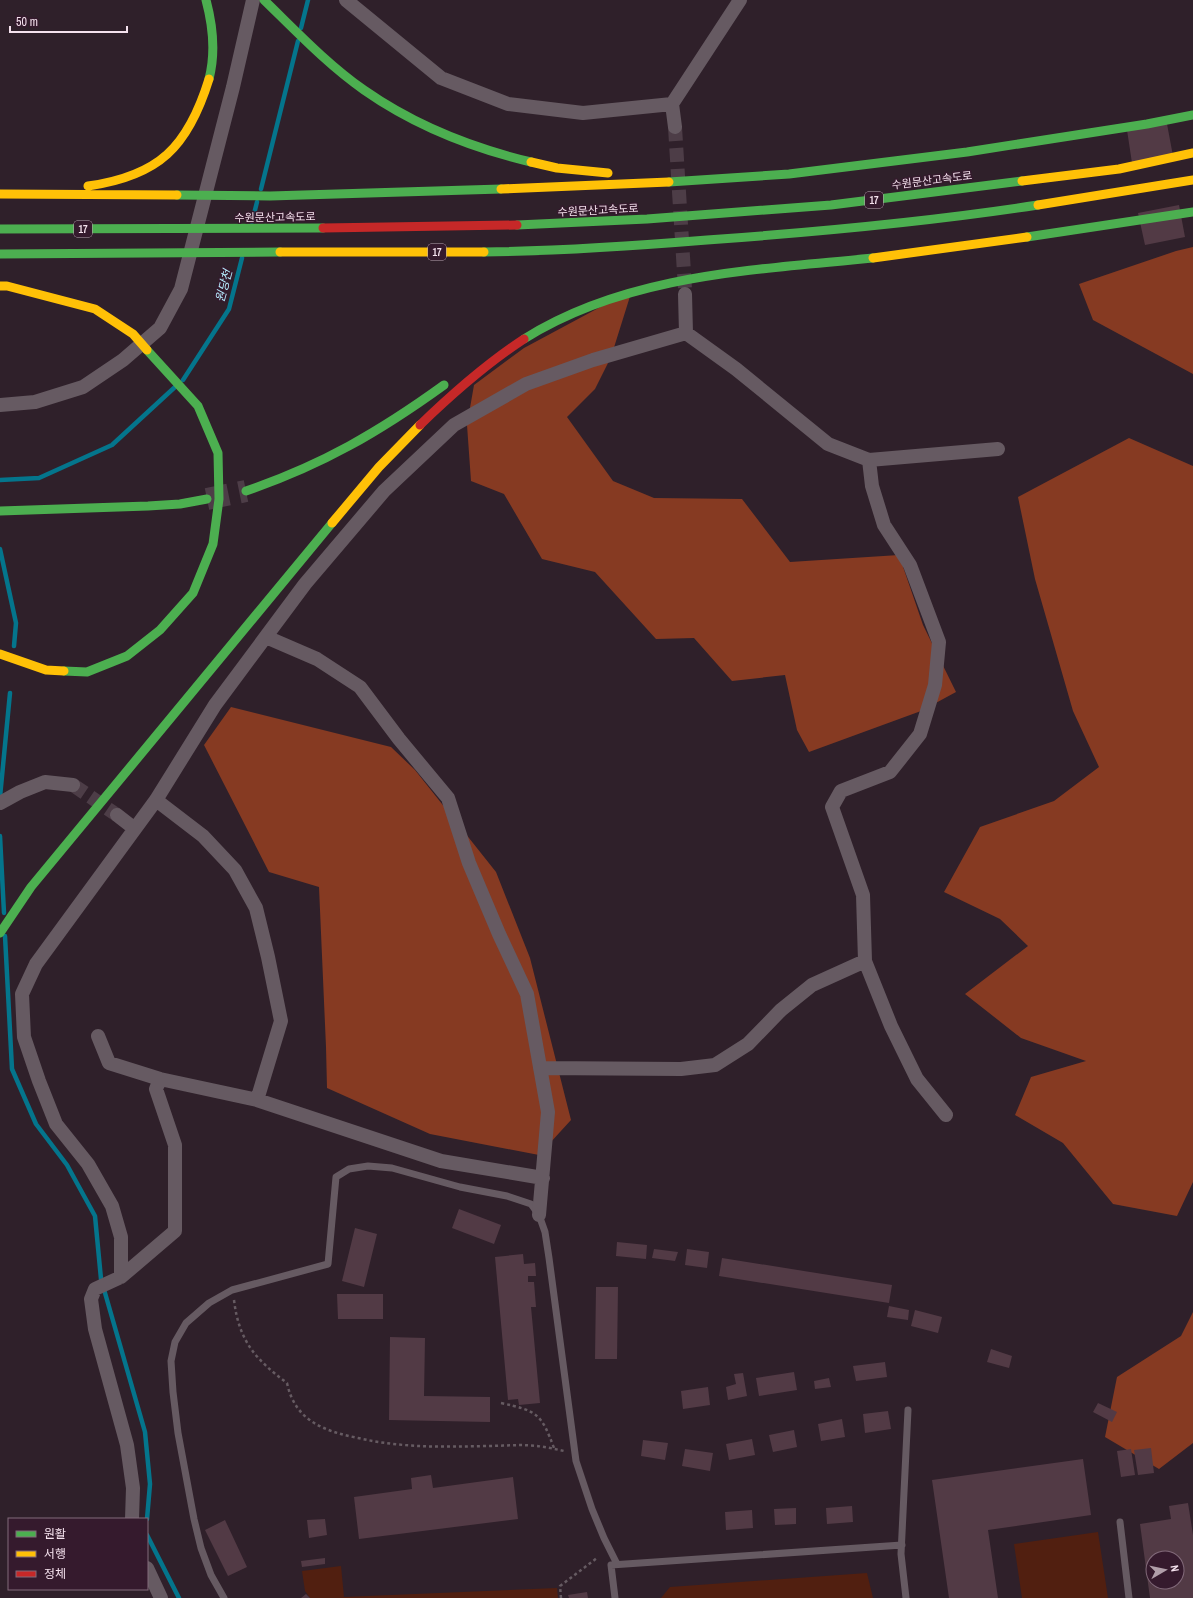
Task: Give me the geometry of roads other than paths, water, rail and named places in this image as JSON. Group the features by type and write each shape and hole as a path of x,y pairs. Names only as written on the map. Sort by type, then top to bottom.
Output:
{"highway":[{"path":"0,193 71,188 102,184 130,177 149,168 167,156 178,144 190,124 202,102 210,79 214,36 206,0"},
{"path":"264,0 321,55 357,85 395,110 434,130 473,147 516,160 556,169 617,174"},
{"path":"0,193 270,196 542,188 789,174 968,152 1193,115"},
{"name":"수원문산고속도로","path":"0,229 260,229 552,224 647,219 816,206 1119,169 1193,153"},
{"path":"637,174 789,174"},
{"name":"17","path":"0,254 527,251 757,236 938,219 1038,205 1193,180"},
{"path":"480,360 510,340 541,324 594,304 646,288 701,278 775,268 884,257 1193,212"},
{"path":"0,286 7,286 96,308 133,334 198,406 218,452 219,499 213,544 192,593 160,630 127,656 87,672 46,670 0,654"},
{"path":"0,933 39,878 283,581 379,467 423,420 474,376 506,351 564,316"},
{"path":"246,491 307,469 344,451 376,433 451,381"},
{"path":"0,511 148,506 180,504 207,499"}],"street":[{"path":"0,405 35,402 83,387 123,360 160,328 181,289 233,87 253,0"},
{"path":"346,0 441,78 508,104 583,113 672,104"},
{"path":"675,127 672,104 740,0"},
{"path":"685,294 686,333"},
{"path":"686,333 736,369 828,444 870,460 998,449"},
{"path":"117,1279 121,1238 112,1206 88,1164 56,1124 24,1037 22,994 36,964 156,800 215,704 305,584 384,491 454,425 526,384 593,360 686,333"},
{"path":"870,460 872,486 884,525 910,565 939,642 935,685 920,734 890,772 841,791 832,807 863,895 865,961 891,1026 917,1079 946,1115"},
{"path":"266,637 317,659 360,687 399,739 448,798 469,863 499,934 527,994 548,1112 540,1215"},
{"path":"0,803 20,792 45,782 73,785"},
{"path":"156,800 203,836 235,870 256,908 268,957 281,1022 257,1100"},
{"path":"117,815 134,829"},
{"path":"540,1068 681,1069 715,1065 748,1044 780,1010 812,984 865,961"},
{"path":"98,1036 109,1063 160,1079 257,1100 441,1161 543,1178"},
{"path":"132,1518 133,1488 127,1445 95,1329 91,1299 95,1289 117,1279 175,1232 175,1145 156,1089 160,1079"},
{"path":"148,1570 161,1598"}],"lane":[{"path":"224,1598 211,1575 201,1548 194,1519 173,1392 171,1361 175,1342 186,1323 209,1303 232,1290 328,1264 336,1177 349,1169 368,1166 392,1168 460,1187 508,1196 531,1204 540,1215 545,1232 549,1258 574,1453 583,1486 604,1538 617,1564"},
{"path":"906,1598 903,1576 902,1545 908,1410"},
{"path":"1120,1522 1129,1598"},
{"path":"615,1598 611,1564 902,1545"}],"waterway":[{"name":"원당천","path":"301,28 308,0"},
{"name":"원당천","path":"261,189 298,41"},
{"name":"원당천","path":"252,222 257,202"},
{"name":"원당천","path":"183,380 229,309 242,258"},
{"name":"원당천","path":"0,480 39,478 112,445 175,387"},
{"path":"0,549 16,623 14,646"},
{"path":"0,797 10,693"},
{"path":"0,836 4,913"},
{"path":"5,936 12,1069 36,1124 67,1165 95,1216 101,1279 145,1432 150,1484 147,1518"},
{"path":"148,1537 179,1598"}],"tunnel":[{"path":"675,127 685,289"},
{"path":"207,499 246,491"},
{"path":"73,785 117,815"}]}
